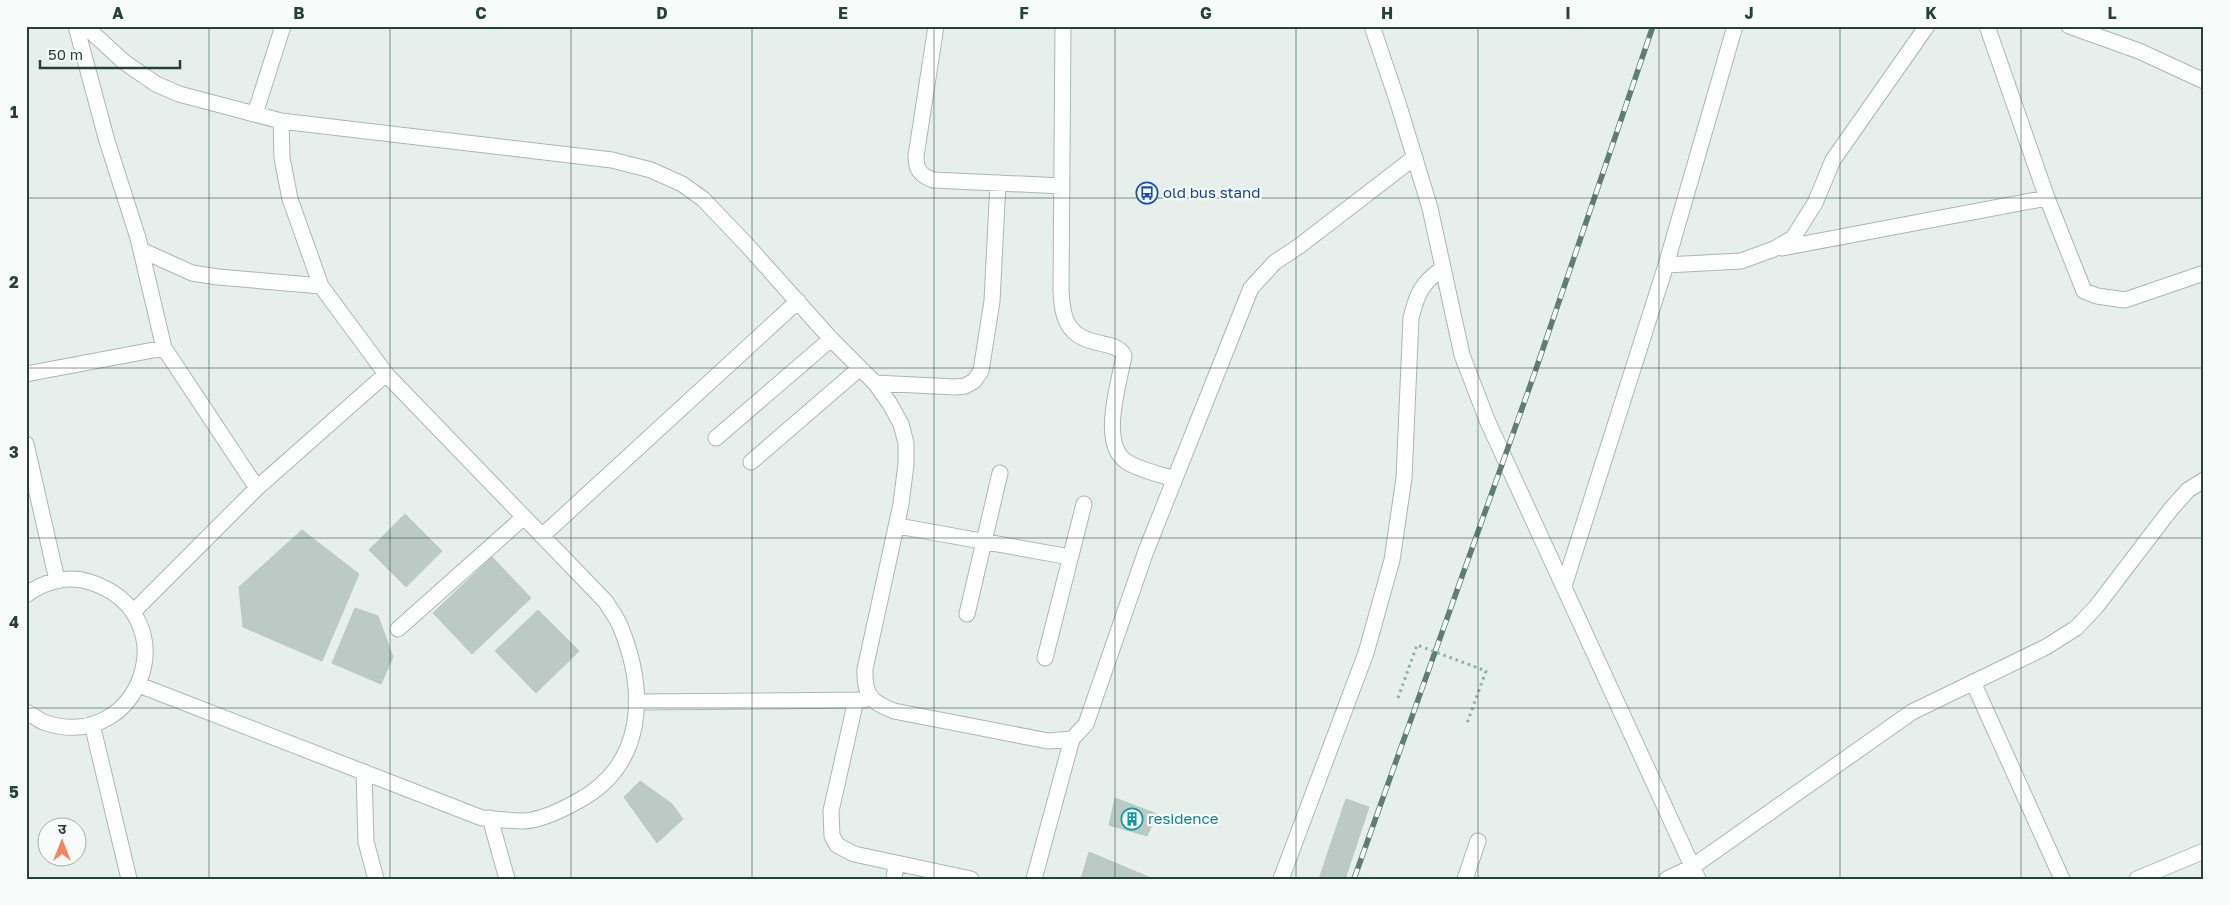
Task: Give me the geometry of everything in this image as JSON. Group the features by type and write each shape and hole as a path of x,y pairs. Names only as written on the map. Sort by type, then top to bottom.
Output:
{"street":[{"path":"76,26 107,141 140,250 164,348 256,488"},
{"path":"85,26 124,62 156,84 180,94 281,120 612,160 651,170 682,184 703,199 875,383 901,424 906,443 906,464 898,526 865,669 865,686 872,700 879,705 903,713 1048,740 1072,739"},
{"path":"255,114 283,26"},
{"path":"936,26 916,156 918,172 933,180 1062,186"},
{"path":"1063,26 1061,292 1067,324 1087,341 1117,347 1121,349 1124,356 1112,422 1112,441 1118,454 1127,462 1174,479"},
{"path":"1372,26 1398,102 1430,208 1462,355 1487,420 1695,873"},
{"path":"1564,586 1666,264 1735,26"},
{"path":"1774,249 1793,238 1815,203 1833,160 1927,26"},
{"path":"1987,26 2047,198 2084,290 2104,298 2125,300 2204,273"},
{"path":"2076,27 2139,51 2204,81"},
{"path":"139,685 482,818 525,821 561,810 596,791 616,770 629,748 635,725 636,682 621,627 606,602 386,374 321,286 290,200 282,158 281,120"},
{"path":"1034,879 1072,739 1086,724 1146,551 1251,288 1275,262 1298,247 1414,157"},
{"path":"875,383 965,386 974,381 981,371 992,301 998,183"},
{"path":"1666,264 1741,261 1774,249 2047,198"},
{"path":"140,250 192,273 321,286"},
{"path":"1281,879 1366,653 1392,560 1404,478 1411,318 1415,300 1427,280 1443,268"},
{"path":"542,536 798,301"},
{"path":"716,438 831,338"},
{"path":"26,374 164,348"},
{"path":"751,462 860,368"},
{"path":"133,612 256,488 386,374"},
{"path":"26,444 57,580"},
{"path":"967,614 1000,473"},
{"path":"1666,879 1695,873 1912,712 2046,647 2076,628 2096,607 2171,509 2188,490 2204,480"},
{"path":"1045,658 1084,504"},
{"path":"398,629 524,517"},
{"path":"898,526 1070,557"},
{"path":"26,595 35,588 57,580 82,580 106,587 126,603 133,612 140,624 146,648 144,673 139,685 133,696 115,714 92,724 68,727 45,722 26,712"},
{"path":"1974,682 2062,879"},
{"path":"856,700 831,811 832,836 837,846 854,854 971,879"},
{"path":"636,702 872,700"},
{"path":"92,724 128,879"},
{"path":"364,772 366,842 376,879"},
{"path":"490,818 507,879"},
{"path":"1465,879 1478,842"},
{"path":"2137,879 2204,851"},
{"path":"894,879 896,862"}],"path":[{"path":"1398,698 1417,645 1486,671 1466,726"}],"building":[{"path":"405,514 442,551 406,587 369,550"},
{"path":"302,530 359,574 322,661 243,627 239,587"},
{"path":"492,557 531,598 472,654 433,613"},
{"path":"355,608 378,616 393,657 381,684 332,663"},
{"path":"538,610 579,651 536,693 495,651"},
{"path":"640,781 672,804 683,819 657,843 624,797"},
{"name":"residence","path":"1115,798 1157,814 1147,836 1109,825"},
{"path":"1346,799 1369,807 1345,879 1319,879"},
{"name":"residence","path":"1089,852 1151,878 1151,879 1081,879"}],"railway":[{"path":"1354,879 1535,372 1653,26"}],"place":[{"name":"old bus stand","path":"1147,193"},
{"name":"residence","path":"1132,819"}]}
